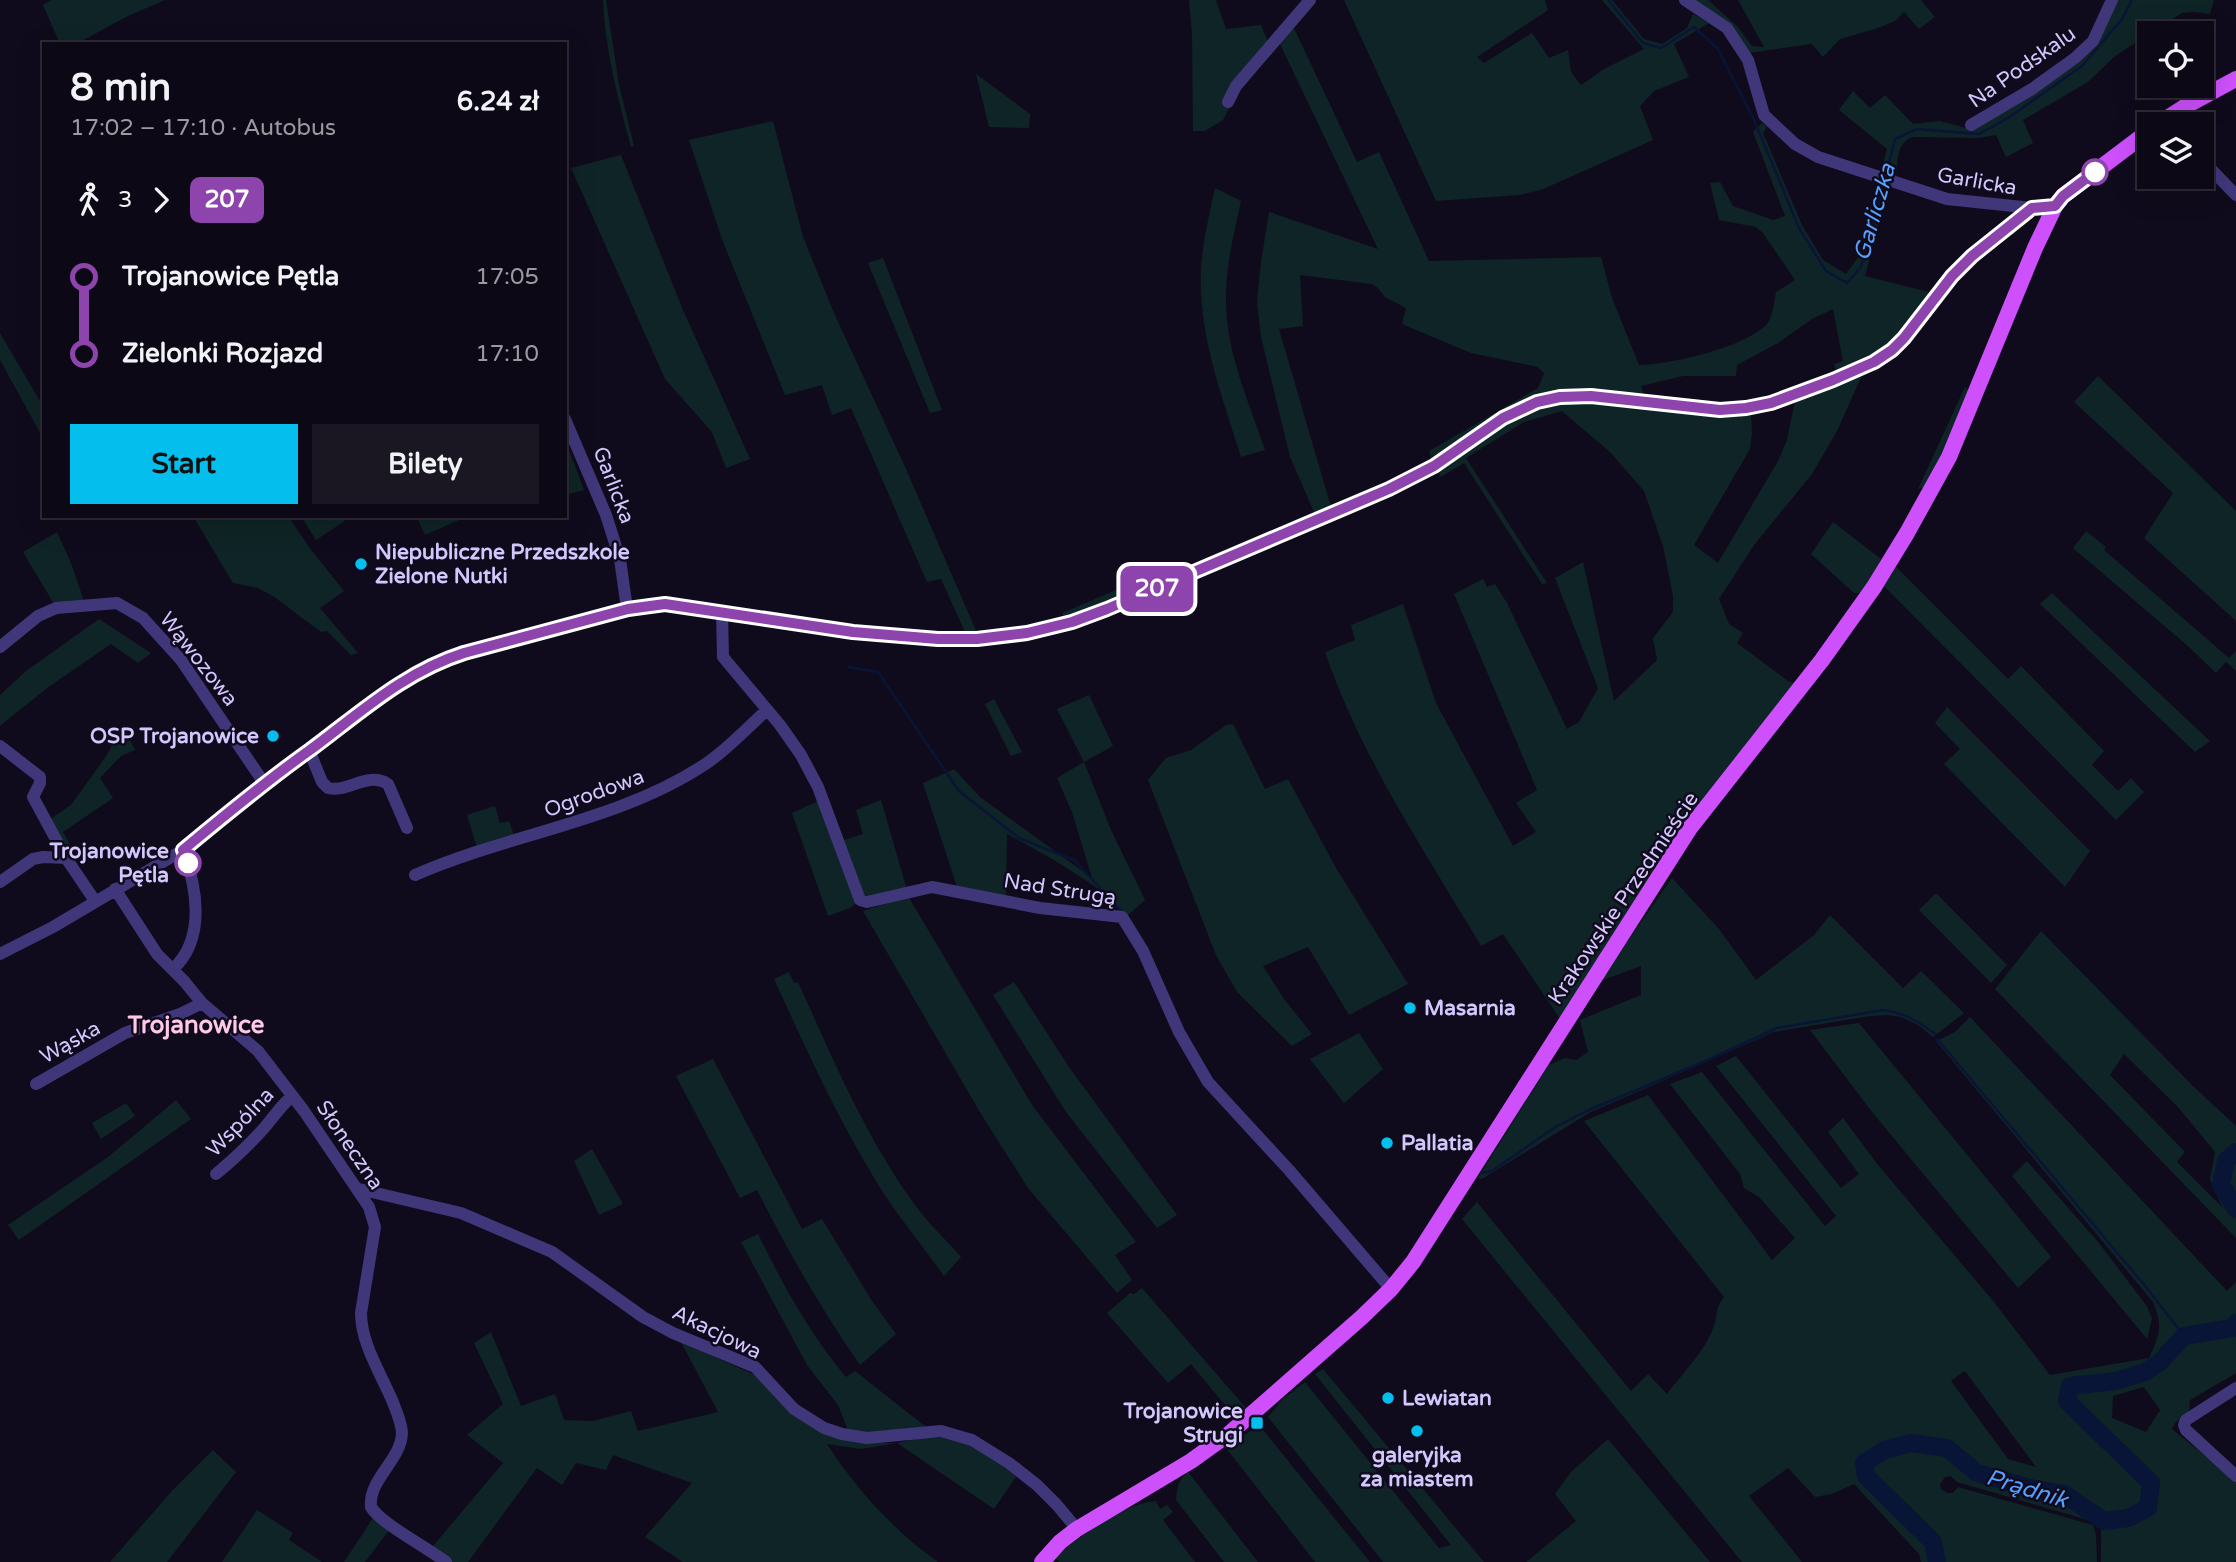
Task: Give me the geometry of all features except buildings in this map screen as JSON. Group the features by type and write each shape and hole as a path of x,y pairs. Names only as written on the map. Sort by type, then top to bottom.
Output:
{"main road":[{"path":"2182,112 2236,79"},
{"name":"Krakowskie Przedmieście","path":"1042,1562 1060,1542 1077,1529 1220,1441 1391,1289 1429,1240 1690,828 1805,684 1874,586 1949,457 2055,206 2063,196 2137,140"}],"street":[{"path":"1228,102 1236,86 1310,0"},
{"name":"Garlicka","path":"1685,0 1727,29 1738,45 1748,60 1764,115 1795,144 1818,157 1947,199 2032,208 2055,206"},
{"name":"Na Podskalu","path":"1971,125 2032,89 2075,58 2093,41 2112,0"},
{"path":"2214,172 2236,195"},
{"path":"0,954 53,927 183,850 264,783 356,713 408,678 444,659 628,609 665,604 886,636 977,639 1027,633 1072,622 1380,493 1434,466 1503,418 1521,408 1549,399 1591,396 1720,410 1771,403 1833,380 1874,362 1892,350 1952,276 1972,256 2032,208"},
{"name":"Garlicka","path":"567,423 584,459 620,559 628,609"},
{"name":"Wąwozowa","path":"0,647 38,616 55,608 117,603 143,618 181,660 264,783"},
{"name":"Nad Strugą","path":"722,612 723,657 797,748 818,787 860,901 866,902 932,887 1040,908 1122,917 1143,951 1179,1032 1208,1082 1289,1170 1391,1289"},
{"name":"Ogrodowa","path":"415,875 444,862 544,832 643,797 709,761 767,710"},
{"path":"0,746 40,777 33,797 66,858 95,901"},
{"path":"309,750 328,788 339,789 360,781 376,779 388,784 407,828"},
{"path":"173,969 183,955 196,921 193,889 183,850"},
{"path":"0,882 33,859 66,858"},
{"name":"Słoneczna","path":"115,889 150,943 202,1003 258,1051 304,1111 369,1207 375,1227 361,1327 401,1428 398,1449 373,1492 371,1507 381,1519 446,1562"},
{"name":"Wąska","path":"36,1084 125,1033 180,1014 202,1003"},
{"name":"Wspólna","path":"216,1174 237,1157 278,1108 291,1097"},
{"name":"Akacjowa","path":"359,1189 461,1213 552,1252 643,1317 673,1333 755,1367 794,1409 824,1428 867,1438 941,1431 972,1440 1009,1463 1037,1485 1077,1529"},
{"path":"2236,1388 2186,1420 2184,1425 2186,1430 2236,1476"}],"green space":[{"path":"52,0 165,0 80,42 59,42 43,5"},
{"path":"603,0 606,0 619,85 634,146 631,147 609,56"},
{"path":"1189,0 1216,0 1226,29 1261,25 1269,44 1223,120 1205,131 1193,131"},
{"path":"1344,0 1545,0 1548,10 1477,57 1484,63 1532,33 1549,58 1568,50 1571,72 1581,85 1604,69 1644,49 1602,0 1612,0 1644,39 1662,44 1687,28 1693,14 1709,23 1674,44 1689,77 1654,91 1640,106 1653,140 1541,190 1519,195 1436,201"},
{"path":"1695,0 1708,0 1738,27 1752,46 1764,47 1738,0 1921,0 1935,17 1919,29 1904,12 1895,21 1840,39 1823,57 1812,44 1749,53"},
{"path":"2116,0 2214,0 2210,14 2182,13 2170,21 2137,21 2137,42 2115,56 2088,82 2023,120 2033,143 2006,157 1996,135 1979,138 1912,137 1900,149 1896,177 1881,171 1887,149 1839,110 1853,91 1870,108 1885,95 1913,124 1940,121 1974,130 2077,64"},
{"path":"1293,26 1357,162 1379,152 1429,261 1601,257 1612,298 1639,365 1669,362 1706,353 1757,332 1769,321 1776,292 1795,280 1756,227 1719,220 1710,183 1720,182 1733,206 1773,220 1785,216 1753,132 1762,123 1767,127 1763,133 1802,225 1823,260 1846,274 1859,256 1877,184 1889,185 1865,276 1933,293 1906,330 1878,355 1836,370 1834,364 1843,361 1833,309 1737,365 1736,376 1683,376 1641,386 1643,394 1548,393 1517,404 1431,458 1429,451 1538,388 1544,373 1538,367 1471,353 1402,324 1406,308 1385,297 1372,284 1300,275 1303,326 1279,329 1331,507 1314,512 1290,457 1261,337 1257,302 1269,212 1378,249 1279,42"},
{"path":"976,74 1030,114 1029,128 989,127"},
{"path":"773,121 803,237 834,313 977,633 966,634 941,579 927,582 851,408 832,415 822,385 785,395 723,242 689,140"},
{"path":"621,155 683,310 750,459 726,468 712,432 665,379 571,168"},
{"path":"1215,188 1241,201 1227,273 1227,317 1239,376 1265,450 1241,457 1215,375 1203,312 1201,264"},
{"path":"883,258 942,410 930,413 868,263"},
{"path":"0,333 42,405 42,436 0,360"},
{"path":"1863,373 1837,431 1812,474 1754,545 1719,599 1729,624 1743,633 1737,643 1788,681 1796,683 1560,1019 1503,934 1481,946 1375,766 1325,652 1355,640 1351,625 1403,604 1436,703 1513,846 1536,832 1516,803 1537,790 1454,594 1483,579 1487,587 1495,584 1507,603 1567,729 1579,722 1598,688 1555,578 1583,562 1614,701 1657,660 1653,638 1673,612 1673,596 1663,546 1644,491 1611,453 1562,411 1524,422 1466,458 1547,583 1542,584 1464,463 1441,477 1436,469 1504,423 1548,404 1567,402 1636,405 1751,415 1750,449 1694,545 1718,563 1778,461 1787,440 1795,401"},
{"path":"2098,376 2236,511 2236,621 2144,538 2173,493 2074,402"},
{"path":"1965,387 1972,392 1927,487 1918,489"},
{"path":"567,444 584,490 567,494"},
{"path":"194,518 289,518 344,591 320,608 358,653 351,655 327,631 321,632 273,596 258,588 233,583"},
{"path":"308,518 343,518 345,521 316,540 304,521"},
{"path":"417,518 463,518 425,535"},
{"path":"1833,522 1881,559 1863,593 1854,593 1811,554"},
{"path":"2086,531 2106,547 2104,550 2229,658 2236,651 2236,671 2226,662 2216,673 2073,548"},
{"path":"57,532 84,601 54,604 23,552"},
{"path":"1896,567 2008,679 2021,666 2104,751 2092,765 2118,791 2131,778 2144,792 2116,820 1884,586"},
{"path":"1158,572 1163,580 1064,618 1062,613"},
{"path":"2052,593 2210,741 2195,752 2040,604"},
{"path":"99,619 151,653 138,663 111,644 47,688 0,726 0,695 26,671"},
{"path":"1089,695 1113,746 1084,762 1057,709"},
{"path":"994,699 1022,752 1011,756 985,704"},
{"path":"1947,707 2090,851 2065,887 1944,764 1960,749 1935,723"},
{"path":"1233,724 1265,789 1288,779 1336,868 1408,984 1349,1015 1308,947 1263,966 1284,999 1312,1034 1292,1046 1237,992 1216,955 1148,780 1166,758 1191,750 1226,725"},
{"path":"120,729 128,736 135,750 121,756 100,778 113,798 63,832 74,851 69,857 49,820 71,805 107,755"},
{"path":"1084,762 1111,830 1145,900 1127,916 1124,915 1109,897 1085,880 1007,834 1006,898 957,887 923,783 954,769 980,797 1092,878 1072,812 1057,778"},
{"path":"820,800 856,903 828,916 792,813"},
{"path":"881,800 907,890 868,899 861,894 841,841 863,834 856,810"},
{"path":"495,806 500,823 509,821 515,838 477,848 467,815"},
{"path":"1672,878 1719,929 1756,980 1814,935 1830,915 1903,988 1921,971 1964,1013 1933,1037 1918,1025 1901,1017 1888,1015 1774,1032 1589,1113 1482,1179 1478,1178 1549,1065 1565,1058 1576,1060 1588,1052 1580,1020 1641,995 1641,966 1600,981"},
{"path":"1936,893 2007,965 1991,983 1919,910"},
{"path":"908,896 1032,1105 1136,1242 1115,1255 1132,1280 1117,1293 1028,1188 981,1114 863,911"},
{"path":"2041,931 2193,1086 2236,1126 2236,1238 1995,989","holes":["2124,1054 2178,1107 2215,1152 2210,1179 2222,1207 2177,1162 2185,1152 2110,1075"]},
{"path":"789,972 794,983 798,982 865,1125 897,1179 920,1212 961,1257 944,1276 878,1185 831,1100 774,979"},
{"path":"1014,982 1069,1067 1177,1215 1157,1228 1066,1112 993,995"},
{"path":"1970,1017 2227,1291 2236,1282 2236,1373 2190,1400 2189,1412 2175,1423 2172,1429 2236,1481 2234,1562 2101,1562 2101,1530 2095,1522 1957,1482 1951,1476 1945,1477 1940,1484 1941,1489 1947,1493 1953,1493 1958,1487 2093,1525 2097,1562 1921,1562 1919,1554 1854,1484 1832,1494 1815,1497 1788,1468 1749,1496 1802,1562 1742,1562 1462,1219 1477,1202 1631,1391 1648,1374 1667,1394 1705,1345 1715,1323 1718,1306 1724,1297 1584,1121 1648,1095 1772,1260 1795,1238 1759,1197 1744,1188 1740,1174 1670,1084 1702,1072 1825,1226 1836,1216 1716,1066 1736,1056 1841,1188 1859,1174 1828,1132 1843,1118 1878,1165 1994,1302 2050,1375 2149,1358 2159,1330 2153,1302 1936,1041 1955,1032","holes":["1965,1371 2036,1467 2008,1459 1951,1381","2144,1387 2160,1410 2146,1432 2112,1418 2113,1396"]},
{"path":"1859,1023 2051,1257 2018,1288 1872,1112 1810,1030"},
{"path":"1359,1033 1383,1069 1344,1103 1310,1059"},
{"path":"713,1059 802,1229 822,1219 872,1301 896,1334 860,1365 806,1279 757,1190 740,1198 676,1076"},
{"path":"176,1100 191,1119 19,1240 8,1225 108,1157"},
{"path":"126,1103 135,1116 101,1139 92,1123"},
{"path":"592,1149 623,1204 599,1215 574,1161"},
{"path":"2027,1161 2099,1243 2146,1305 2152,1318 2147,1339 2012,1176"},
{"path":"758,1234 798,1308 846,1377 855,1371 926,1427 889,1434 848,1430 838,1405 807,1365 741,1242"},
{"path":"1142,1288 1246,1408 1235,1417 1191,1364 1168,1383 1107,1313 1130,1293 1134,1294"},
{"path":"491,1332 521,1406 555,1394 564,1420 593,1421 631,1411 638,1431 718,1412 681,1342 755,1375 793,1415 861,1443 897,1443 861,1449 827,1444 850,1477 877,1508 906,1537 938,1562 683,1562 645,1537 692,1483 613,1455 606,1470 576,1463 562,1485 537,1468 468,1562 452,1562 433,1546 503,1463 467,1435 503,1404 474,1343"},
{"path":"1323,1369 1484,1562 1383,1562 1268,1417 1283,1399 1305,1382 1439,1548 1451,1545 1315,1374"},
{"path":"1259,1425 1370,1562 1315,1562 1226,1448"},
{"path":"921,1438 943,1438 968,1444 1018,1474 994,1509 897,1443"},
{"path":"1608,1439 1710,1562 1526,1562 1576,1521 1555,1494 1571,1472"},
{"path":"213,1450 236,1472 167,1562 110,1562 171,1492"},
{"path":"1188,1472 1258,1562 1224,1562 1176,1500 1179,1484"},
{"path":"1156,1501 1160,1509 1167,1505 1173,1512 1163,1520 1195,1562 1059,1562 1055,1557 1116,1514 1143,1503"},
{"path":"257,1510 293,1533 289,1540 322,1562 222,1562"},
{"path":"373,1518 390,1529 365,1562 344,1562"}],"waterway":[{"name":"Garliczka","path":"1608,0 1643,43 1661,48 1694,27 1718,49 1755,122 1799,228 1826,271 1847,283 1861,267 1884,184"},
{"name":"Garliczka","path":"1886,174 1895,139 1917,129 1979,134 2008,118 2082,66 2122,19 2132,0"},
{"path":"849,667 878,672 959,791 1019,838 1074,860 1123,913"},
{"path":"1481,1173 1492,1171 1557,1126 1589,1110 1777,1028 1883,1010 1910,1018 1935,1034"},
{"path":"1937,1039 2146,1287 2184,1336"},
{"name":"Prądnik","path":"2236,1152 2226,1161 2221,1185 2236,1209"},
{"name":"Prądnik","path":"1937,1562 1933,1542 1866,1476 1864,1463 1885,1450 1911,1443 1947,1448 1977,1473 2034,1489 2064,1494 2104,1521 2128,1518 2148,1508 2151,1483 2067,1401 2070,1386 2116,1381 2145,1372 2160,1362 2184,1336 2232,1328 2236,1323"}],"bus line":[{"name":"207","path":"188,863 183,850 298,757 416,672 464,653 628,609 665,604 886,636 977,639 1027,633 1072,622 1107,609 1380,493 1434,466 1503,418 1537,402 1560,397 1591,396 1720,410 1771,403 1833,380 1874,362 1892,350 1952,276 1972,256 2032,208 2055,206 2063,196 2095,172"}],"place":[{"name":"Niepubliczne Przedszkole Zielone Nutki","path":"361,564"},
{"name":"OSP Trojanowice","path":"273,736"},
{"name":"Trojanowice Pętla","path":"188,863"},
{"name":"Masarnia","path":"1410,1008"},
{"name":"Pallatia","path":"1387,1143"},
{"name":"Lewiatan","path":"1388,1398"},
{"name":"Trojanowice Strugi","path":"1257,1423"},
{"name":"galeryjka za miastem","path":"1417,1431"}],"district":[{"name":"Trojanowice","path":"196,1025"}]}
